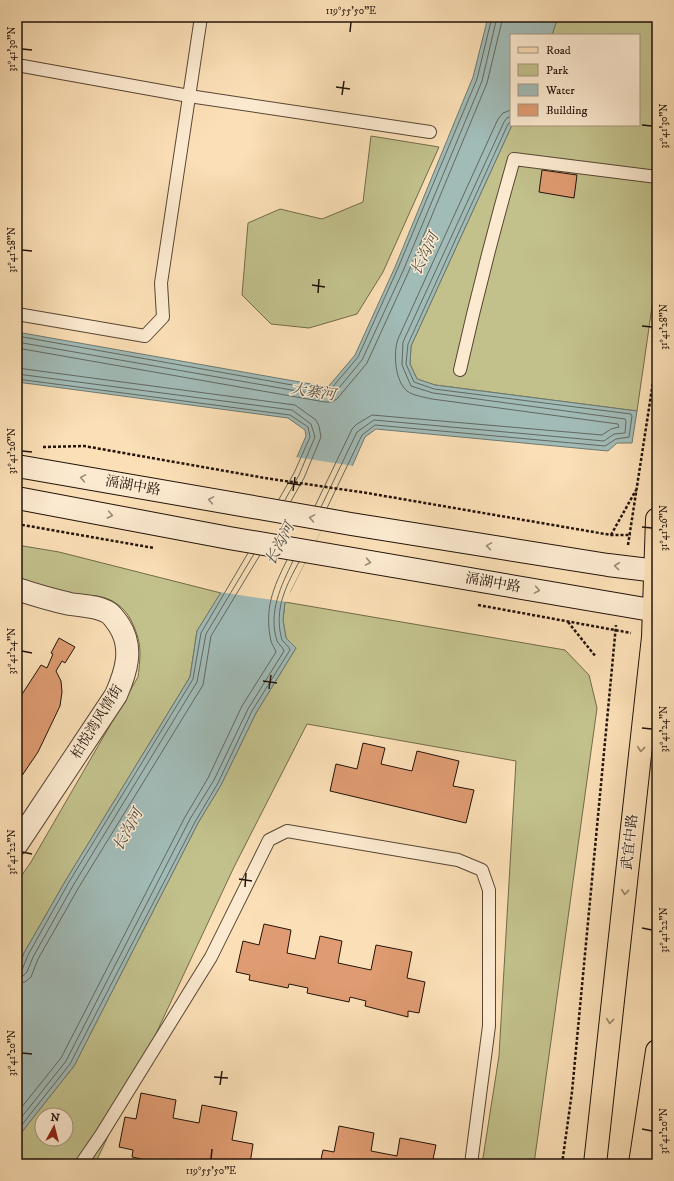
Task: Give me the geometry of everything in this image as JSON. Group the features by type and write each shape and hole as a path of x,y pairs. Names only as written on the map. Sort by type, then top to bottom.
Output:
{"main road":[{"name":"滆湖中路","path":"17,466 350,524 625,567"},
{"name":"滆湖中路","path":"17,498 229,538 656,611"},
{"name":"武宜中路","path":"594,1164 656,611 656,527"},
{"path":"625,567 657,570"},
{"name":"柏悦湾风情街","path":"17,589 35,596 98,608 110,613 124,632 127,647 126,669 116,695 17,844"},
{"path":"640,1164 657,1051"}],"lane":[{"path":"17,314 145,336 163,317 161,283 201,17"},
{"path":"17,65 189,96 430,132"},
{"path":"460,370 494,228 514,159 657,177"},
{"path":"81,1164 101,1135 211,957 269,840 287,831 458,860 482,870 489,890 489,1026 471,1164"}],"path":[{"path":"625,567 657,356"},
{"path":"40,447 84,446 265,478 367,493 611,535 630,536 656,527"},
{"path":"611,535 637,488"},
{"path":"17,524 159,549"},
{"path":"562,1164 572,1092 615,630 619,604"},
{"path":"568,622 596,657"},
{"path":"580,624 653,637"}],"green space":[{"path":"558,17 657,17 657,272 637,411 435,385 417,379 410,364 411,346 512,126 640,126 640,34 552,34"},
{"path":"371,136 439,147 383,272 357,314 309,328 271,324 242,295 248,223 280,209 322,219 363,202"},
{"path":"17,545 59,552 221,593 197,631 190,677 66,880 24,953 17,973 17,882 31,862 138,677 140,648 131,620 125,611 113,601 97,596 79,595 47,589 23,581 17,577"},
{"path":"285,602 565,650 589,675 597,708 534,1164 482,1164 499,1056 516,761 307,724 234,867 95,1164 17,1164 17,1138 34,1117 34,1147 74,1147 74,1107 42,1107 74,1066 198,823 221,785 256,713 296,648 286,638 283,620"}],"water":[{"path":"488,17 558,17 552,34 510,34 510,126 512,126 411,346 410,364 417,379 435,385 637,411 632,443 617,443 608,451 376,429 365,437 346,480 285,602 283,620 286,638 296,648 256,713 221,785 198,823 74,1066 42,1107 34,1107 34,1117 17,1138 17,973 24,953 66,880 190,677 197,631 291,471 306,436 305,430 288,418 17,382 17,332 328,387 355,355 395,267 473,77"}],"pier":[{"path":"295,457 354,466 291,590 287,602 219,592 289,470"}],"building":[{"path":"542,170 577,175 574,198 539,192"},
{"path":"59,638 75,647 65,663 62,661 56,671 61,681 62,692 60,706 38,752 17,783 17,702 41,665 47,668 53,654 51,653"},
{"path":"363,743 385,748 381,764 412,771 417,751 459,761 453,786 474,790 466,823 330,791 336,764 357,769"},
{"path":"264,924 291,930 287,953 315,959 320,936 342,941 338,963 371,970 376,945 412,952 407,978 425,982 419,1013 408,1011 408,1017 365,1006 366,1001 350,997 349,1002 307,993 308,988 289,984 288,988 249,980 250,975 236,972 243,941 259,945"},
{"path":"141,1093 176,1100 173,1118 199,1123 202,1105 237,1112 232,1140 253,1144 250,1164 191,1164 172,1160 172,1164 166,1164 132,1157 133,1150 119,1147 125,1117 136,1119"},
{"path":"339,1126 374,1133 371,1151 397,1156 400,1138 436,1145 432,1164 320,1164 323,1150 334,1152"}],"water label":[{"name":"长沟河","path":"425,254"},
{"name":"大寨河","path":"313,392"},
{"name":"长沟河","path":"280,544"},
{"name":"长沟河","path":"128,830"}]}
